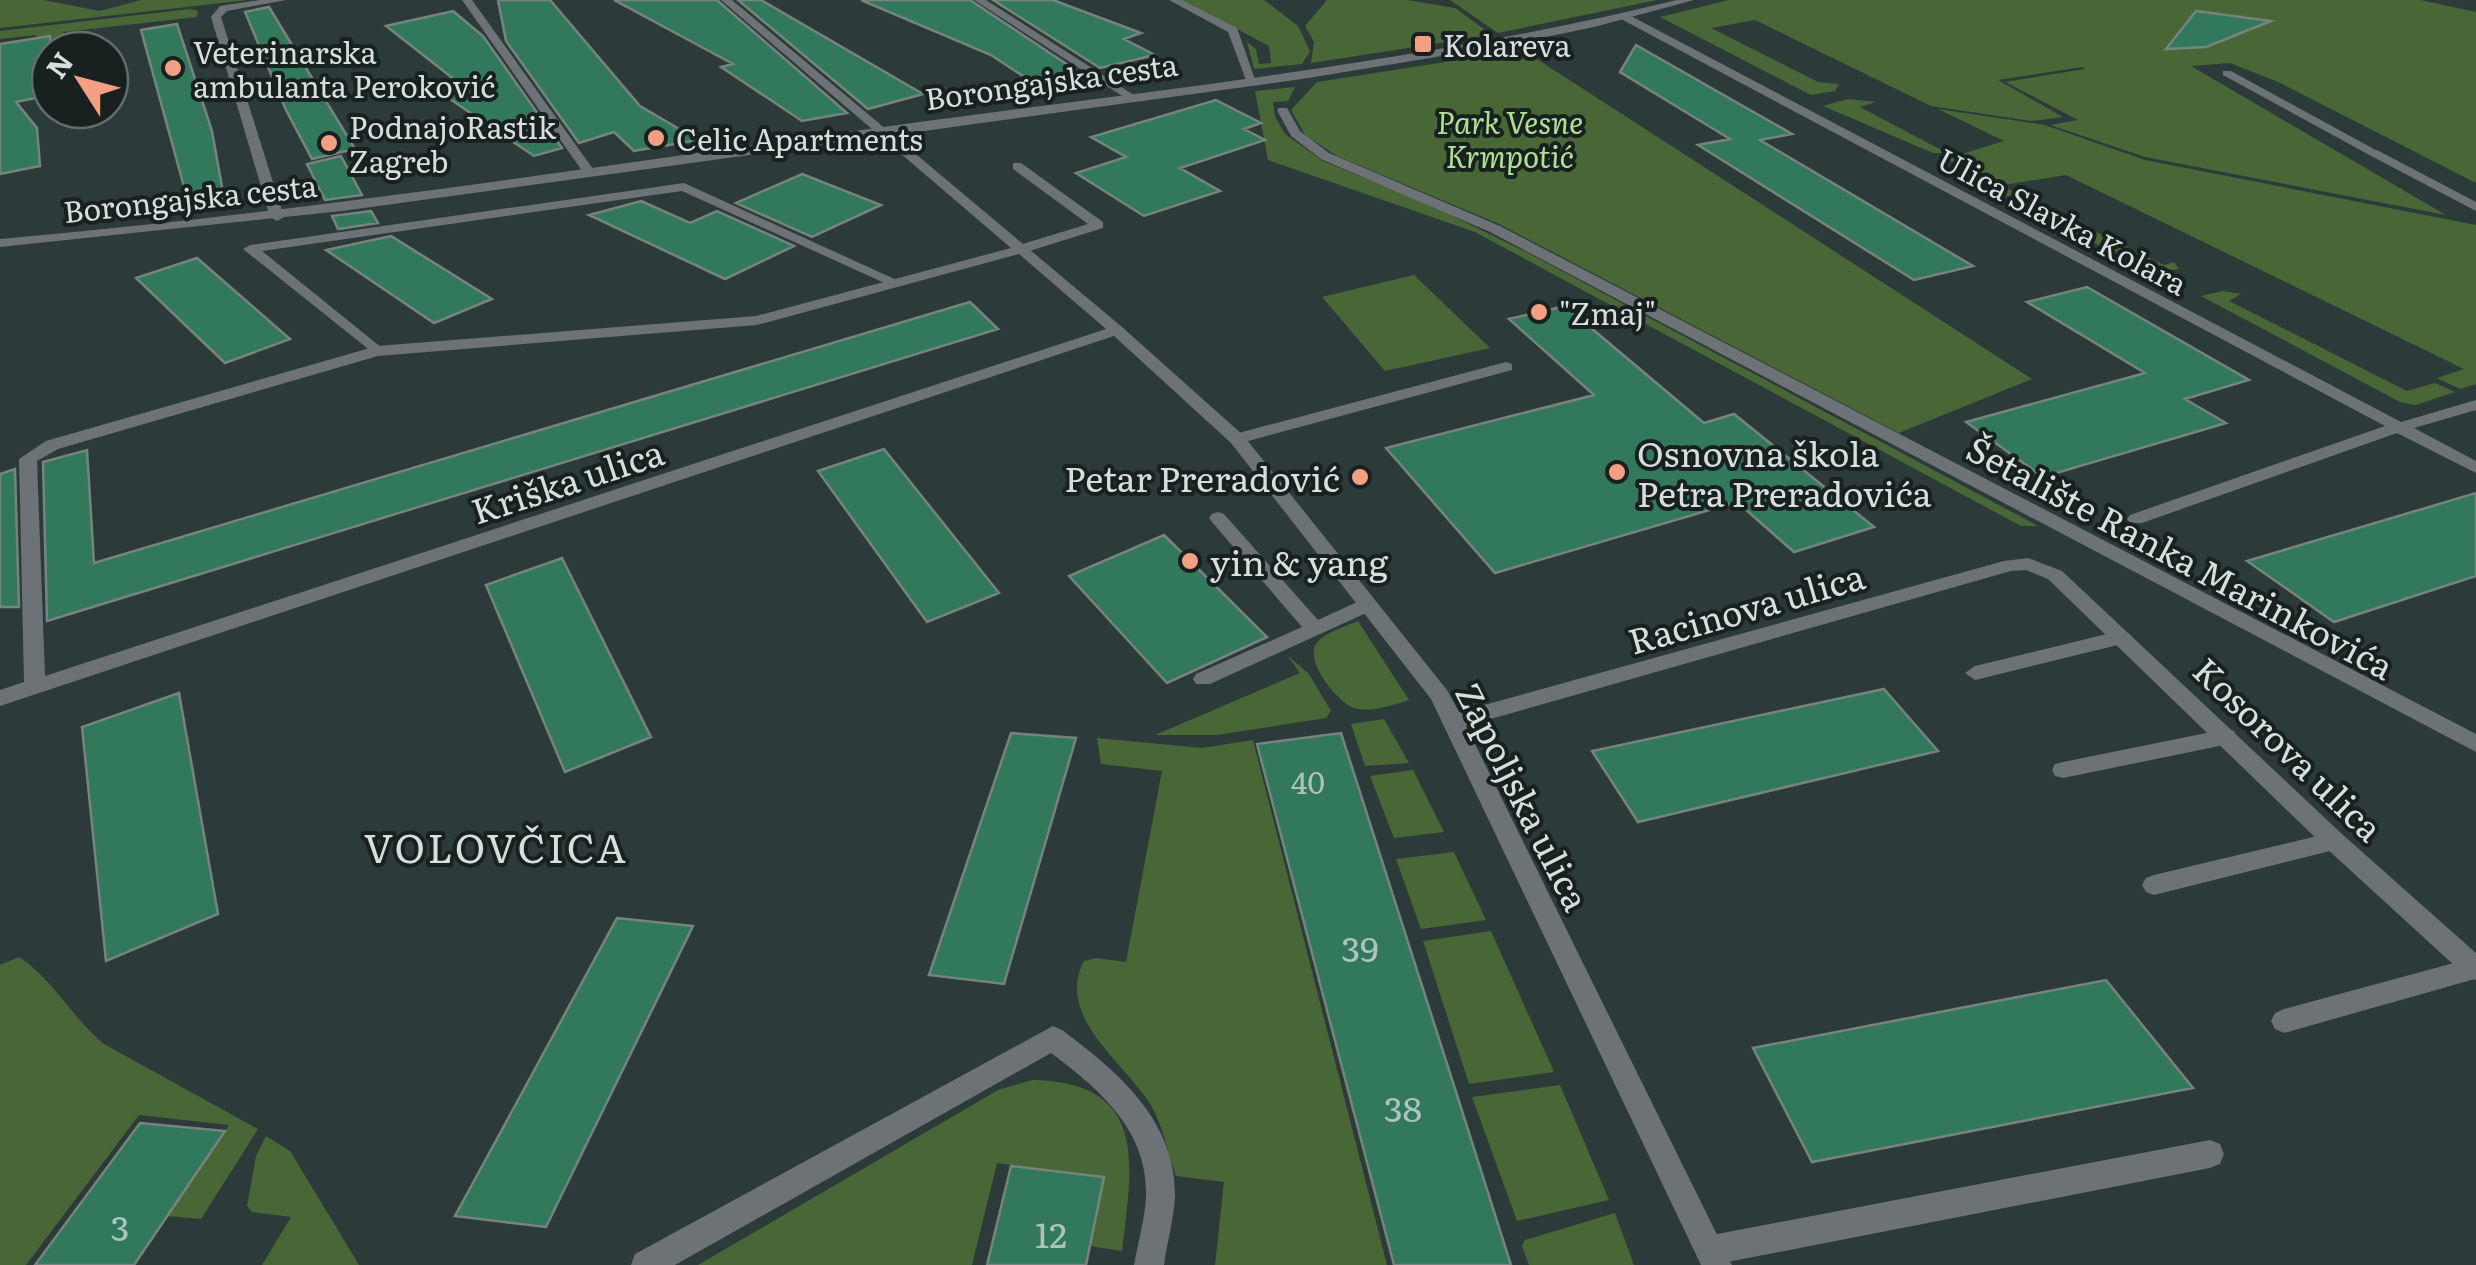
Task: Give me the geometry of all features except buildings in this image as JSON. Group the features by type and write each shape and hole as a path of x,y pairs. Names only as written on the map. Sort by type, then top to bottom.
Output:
{"street":[{"path":"277,217 216,16 224,8 281,0"},
{"path":"467,0 589,172"},
{"name":"Zapoljska ulica","path":"726,0 1117,330 1237,440 1440,694 1714,1257"},
{"path":"979,0 1131,97"},
{"path":"1174,0 1232,30 1252,80"},
{"name":"Borongajska cesta","path":"0,243 277,217 1252,80 1625,17 1689,0"},
{"name":"Ulica Slavka Kolara","path":"1625,17 2394,428 2476,468"},
{"path":"2227,74 2476,207"},
{"name":"Šetalište Ranka Marinkovića","path":"1283,110 1295,133 1325,156 1507,235 2476,744"},
{"path":"35,686 28,459 52,445 378,351 757,320 1098,225 1017,166"},
{"name":"Borongajska cesta","path":"378,351 250,249 684,187 894,282"},
{"name":"Kriška ulica","path":"0,698 1117,330"},
{"path":"1237,440 1506,367"},
{"path":"2136,519 2394,428 2476,405"},
{"path":"1218,518 1315,628"},
{"name":"Racinova ulica","path":"1454,721 1788,631 2011,565 2028,564 2055,575"},
{"name":"Kosorova ulica","path":"2055,575 2334,841 2475,969"},
{"path":"1204,680 1368,604"},
{"path":"1975,673 2123,637"},
{"path":"2063,770 2226,737"},
{"path":"2154,885 2334,841"},
{"path":"2284,1021 2475,969"},
{"path":"646,1265 1053,1038 1121,1091 1143,1128 1160,1188 1149,1265"},
{"path":"1714,1257 2210,1154"}],"green space":[{"path":"0,0 43,0 100,11 141,0 248,0 0,28"},
{"path":"1182,0 1264,0 1298,26 1310,51 1302,64 1254,69 1247,42 1256,49 1259,64 1271,63 1269,46"},
{"path":"1327,0 1407,0 1455,8 1492,35 1311,63 1314,42 1305,26"},
{"path":"1450,0 1657,0 1498,33"},
{"path":"1729,0 2420,0 2476,12 2476,183 2276,81 2230,63 2191,66 2446,215 2145,157 2050,125 2078,120 2005,82 2085,69 2082,67 1998,80 2063,117 2031,121 1931,106 1755,20 1711,28 1818,82 1839,84 1835,91 1811,95 1660,17"},
{"path":"198,11 197,17 82,30 30,30 30,36 0,39 0,31"},
{"name":"Park Vesne Krmpotić","path":"1523,50 2032,379 1899,433 1499,224 1337,156 1305,135 1291,110 1317,82"},
{"path":"1295,87 1288,101 1273,102 1275,117 1285,134 1323,161 1424,202 1532,255 2038,526 2021,526 1475,232 1268,160 1255,91"},
{"path":"1848,99 1876,102 1860,107 1947,153 1933,153 1823,106"},
{"path":"1938,109 2045,125 2145,160 2476,225 2476,384 2460,389 2437,378 2464,369 2066,175 1997,186 1946,159 2004,141"},
{"path":"2008,189 2164,265 2174,262 2179,269 2151,273 1998,191"},
{"path":"1414,275 1490,348 1385,371 1322,297"},
{"path":"2223,291 2241,294 2229,301 2407,391 2435,383 2455,392 2416,405 2400,402 2201,296"},
{"path":"1358,621 1409,700 1375,709 1354,708 1324,681 1315,661 1316,644 1329,633"},
{"path":"1287,655 1309,674 1331,711 1326,718 1217,735 1155,735 1300,673"},
{"path":"1384,719 1409,763 1365,766 1351,724"},
{"path":"1097,738 1202,748 1253,740 1387,1265 1215,1265 1224,1182 1176,1176 1154,1110 1096,1037 1078,1000 1077,981 1084,961 1096,958 1126,962 1162,771 1101,764"},
{"path":"1413,770 1444,832 1394,838 1370,776"},
{"path":"1454,852 1486,920 1421,929 1396,859"},
{"path":"1491,931 1554,1072 1469,1084 1423,941"},
{"path":"19,957 43,977 104,1044 258,1129 201,1219 167,1216 229,1125 139,1115 26,1265 0,1265 0,965"},
{"path":"1032,1080 1070,1084 1097,1095 1115,1112 1125,1134 1129,1160 1122,1251 1089,1246 1103,1177 997,1163 972,1265 698,1265 998,1090"},
{"path":"1560,1085 1609,1200 1517,1221 1472,1097"},
{"path":"266,1136 290,1151 359,1265 262,1265 291,1217 252,1212 247,1206 256,1156"},
{"path":"1615,1213 1634,1265 1529,1265 1522,1246 1525,1240"}],"place":[{"name":"Kolareva","path":"1423,44"},
{"name":"Veterinarska ambulanta Peroković","path":"173,68"},
{"name":"Celic Apartments","path":"656,138"},
{"name":"PodnajoRastik Zagreb","path":"329,143"},
{"name":"\"Zmaj\"","path":"1539,312"},
{"name":"Osnovna škola Petra Preradovića","path":"1617,472"},
{"name":"Petar Preradović","path":"1360,477"},
{"name":"yin & yang","path":"1190,561"}],"district":[{"name":"VOLOVČICA","path":"496,845"}]}
